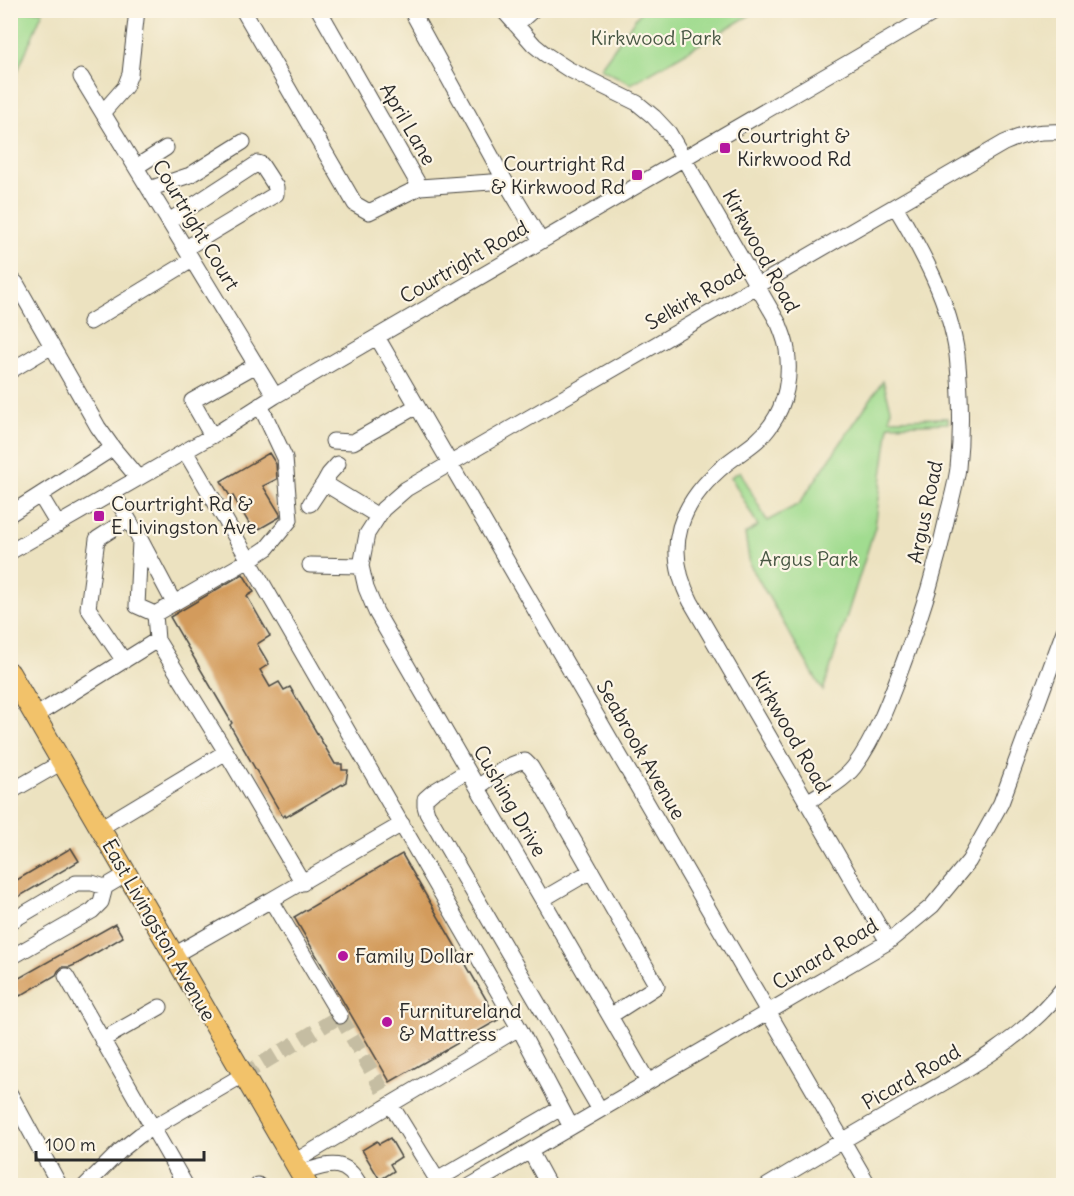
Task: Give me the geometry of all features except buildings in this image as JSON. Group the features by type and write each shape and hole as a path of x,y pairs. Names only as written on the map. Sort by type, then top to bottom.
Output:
{"main road":[{"name":"East Livingston Avenue","path":"10,673 301,1174"}],"street":[{"path":"103,112 125,87 129,74 137,10"},
{"path":"243,10 355,204 369,212 420,187"},
{"name":"April Lane","path":"319,10 420,187 505,181"},
{"path":"411,10 541,242"},
{"name":"Kirkwood Road","path":"503,10 534,45 578,74 637,103 669,133 779,324 787,349 789,376 783,402 771,425 753,446 728,462 707,480 692,500 680,525 678,564 691,602 888,942"},
{"path":"516,26 533,10"},
{"name":"Courtright Road","path":"12,549 212,436 274,396 939,10"},
{"name":"Courtright Court","path":"81,77 274,396"},
{"name":"Selkirk Road","path":"367,534 383,509 406,489 450,462 1004,143 1040,131 1064,132"},
{"path":"149,189 190,175 243,142"},
{"path":"136,167 166,148"},
{"path":"90,322 189,254 220,229 276,194 276,187 258,163 169,221"},
{"name":"Argus Road","path":"807,802 823,793 852,769 872,736 914,635 940,553 958,470 961,412 956,353 950,325 930,270 895,206"},
{"path":"10,279 16,283 98,427 138,478"},
{"name":"Seabrook Avenue","path":"377,337 869,1185"},
{"path":"10,371 52,346"},
{"path":"212,436 192,400 256,365"},
{"path":"155,614 267,548 290,520 285,458 260,405"},
{"path":"333,441 353,442 417,406"},
{"path":"10,514 113,448"},
{"path":"185,451 519,1028 570,1127"},
{"path":"310,504 338,464"},
{"path":"324,483 378,516"},
{"path":"113,493 174,603"},
{"path":"40,495 58,525"},
{"path":"124,661 88,608 97,539 128,519"},
{"name":"Cushing Drive","path":"367,534 362,566 366,588 376,612 648,1082"},
{"path":"140,539 137,606 155,614"},
{"path":"310,565 362,566"},
{"path":"155,614 157,640 303,883"},
{"name":"Cunard Road","path":"470,1185 888,942 932,906 969,861 1001,803 1064,632"},
{"path":"35,716 157,640"},
{"path":"100,828 226,752"},
{"path":"478,787 519,761 525,761 531,766 657,986 610,1016"},
{"path":"10,792 62,762"},
{"path":"468,771 433,792 425,799 424,806 600,1110"},
{"path":"174,955 303,883 402,824"},
{"path":"543,899 591,871"},
{"path":"10,958 92,911 101,902 105,887 127,874"},
{"path":"10,922 76,883 92,883 105,887"},
{"path":"271,900 340,1016"},
{"path":"66,976 186,1185"},
{"name":"Picard Road","path":"767,1185 981,1061 1017,1035 1055,999 1064,987"},
{"path":"102,1040 160,1007"},
{"path":"301,1174 391,1105 519,1028"},
{"path":"85,1185 129,1142 243,1075"},
{"path":"10,1094 60,1185"},
{"path":"391,1105 439,1183 561,1108"},
{"path":"530,1151 549,1185"},
{"path":"301,1174 331,1165 343,1165 351,1170 360,1185"}],"green space":[{"path":"10,11 43,11 11,87"},
{"name":"Kirkwood Park","path":"641,11 757,11 631,84 600,68"},
{"name":"Argus Park","path":"883,381 891,408 890,419 948,418 948,423 889,425 875,527 823,691 750,565 745,534 758,526 731,477 740,471 767,521 799,504"}],"tunnel":[{"path":"243,1075 340,1016 391,1105"}],"place":[{"name":"Courtright & Kirkwood Rd","path":"725,148"},
{"name":"Courtright Rd & Kirkwood Rd","path":"637,175"},
{"name":"Courtright Rd & E Livingston Ave","path":"99,516"},
{"name":"Family Dollar","path":"343,956"},
{"name":"Furnitureland & Mattress","path":"387,1022"}]}
